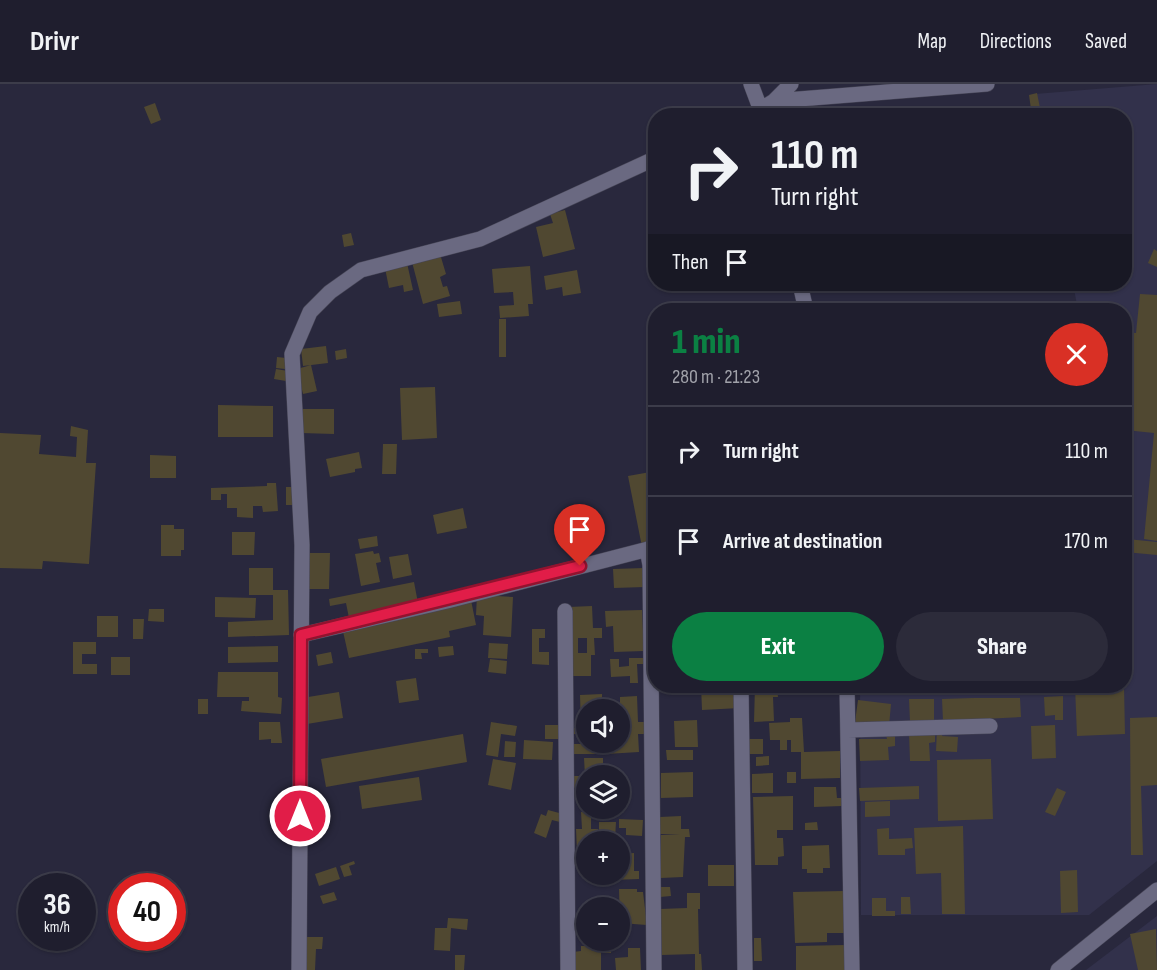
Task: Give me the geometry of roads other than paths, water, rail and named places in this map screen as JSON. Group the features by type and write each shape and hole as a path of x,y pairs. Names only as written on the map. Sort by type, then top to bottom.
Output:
{"street":[{"path":"751,84 761,108"},
{"path":"764,108 790,84"},
{"path":"779,108 987,84"},
{"path":"299,970 302,546 292,354 310,312 330,292 361,270 480,239 648,162"},
{"path":"301,635 447,601 648,549"},
{"path":"565,611 568,970"},
{"path":"651,693 654,970"},
{"path":"741,693 746,970"},
{"path":"847,693 852,970"},
{"path":"848,730 990,726"},
{"path":"1058,970 1157,890"}]}
